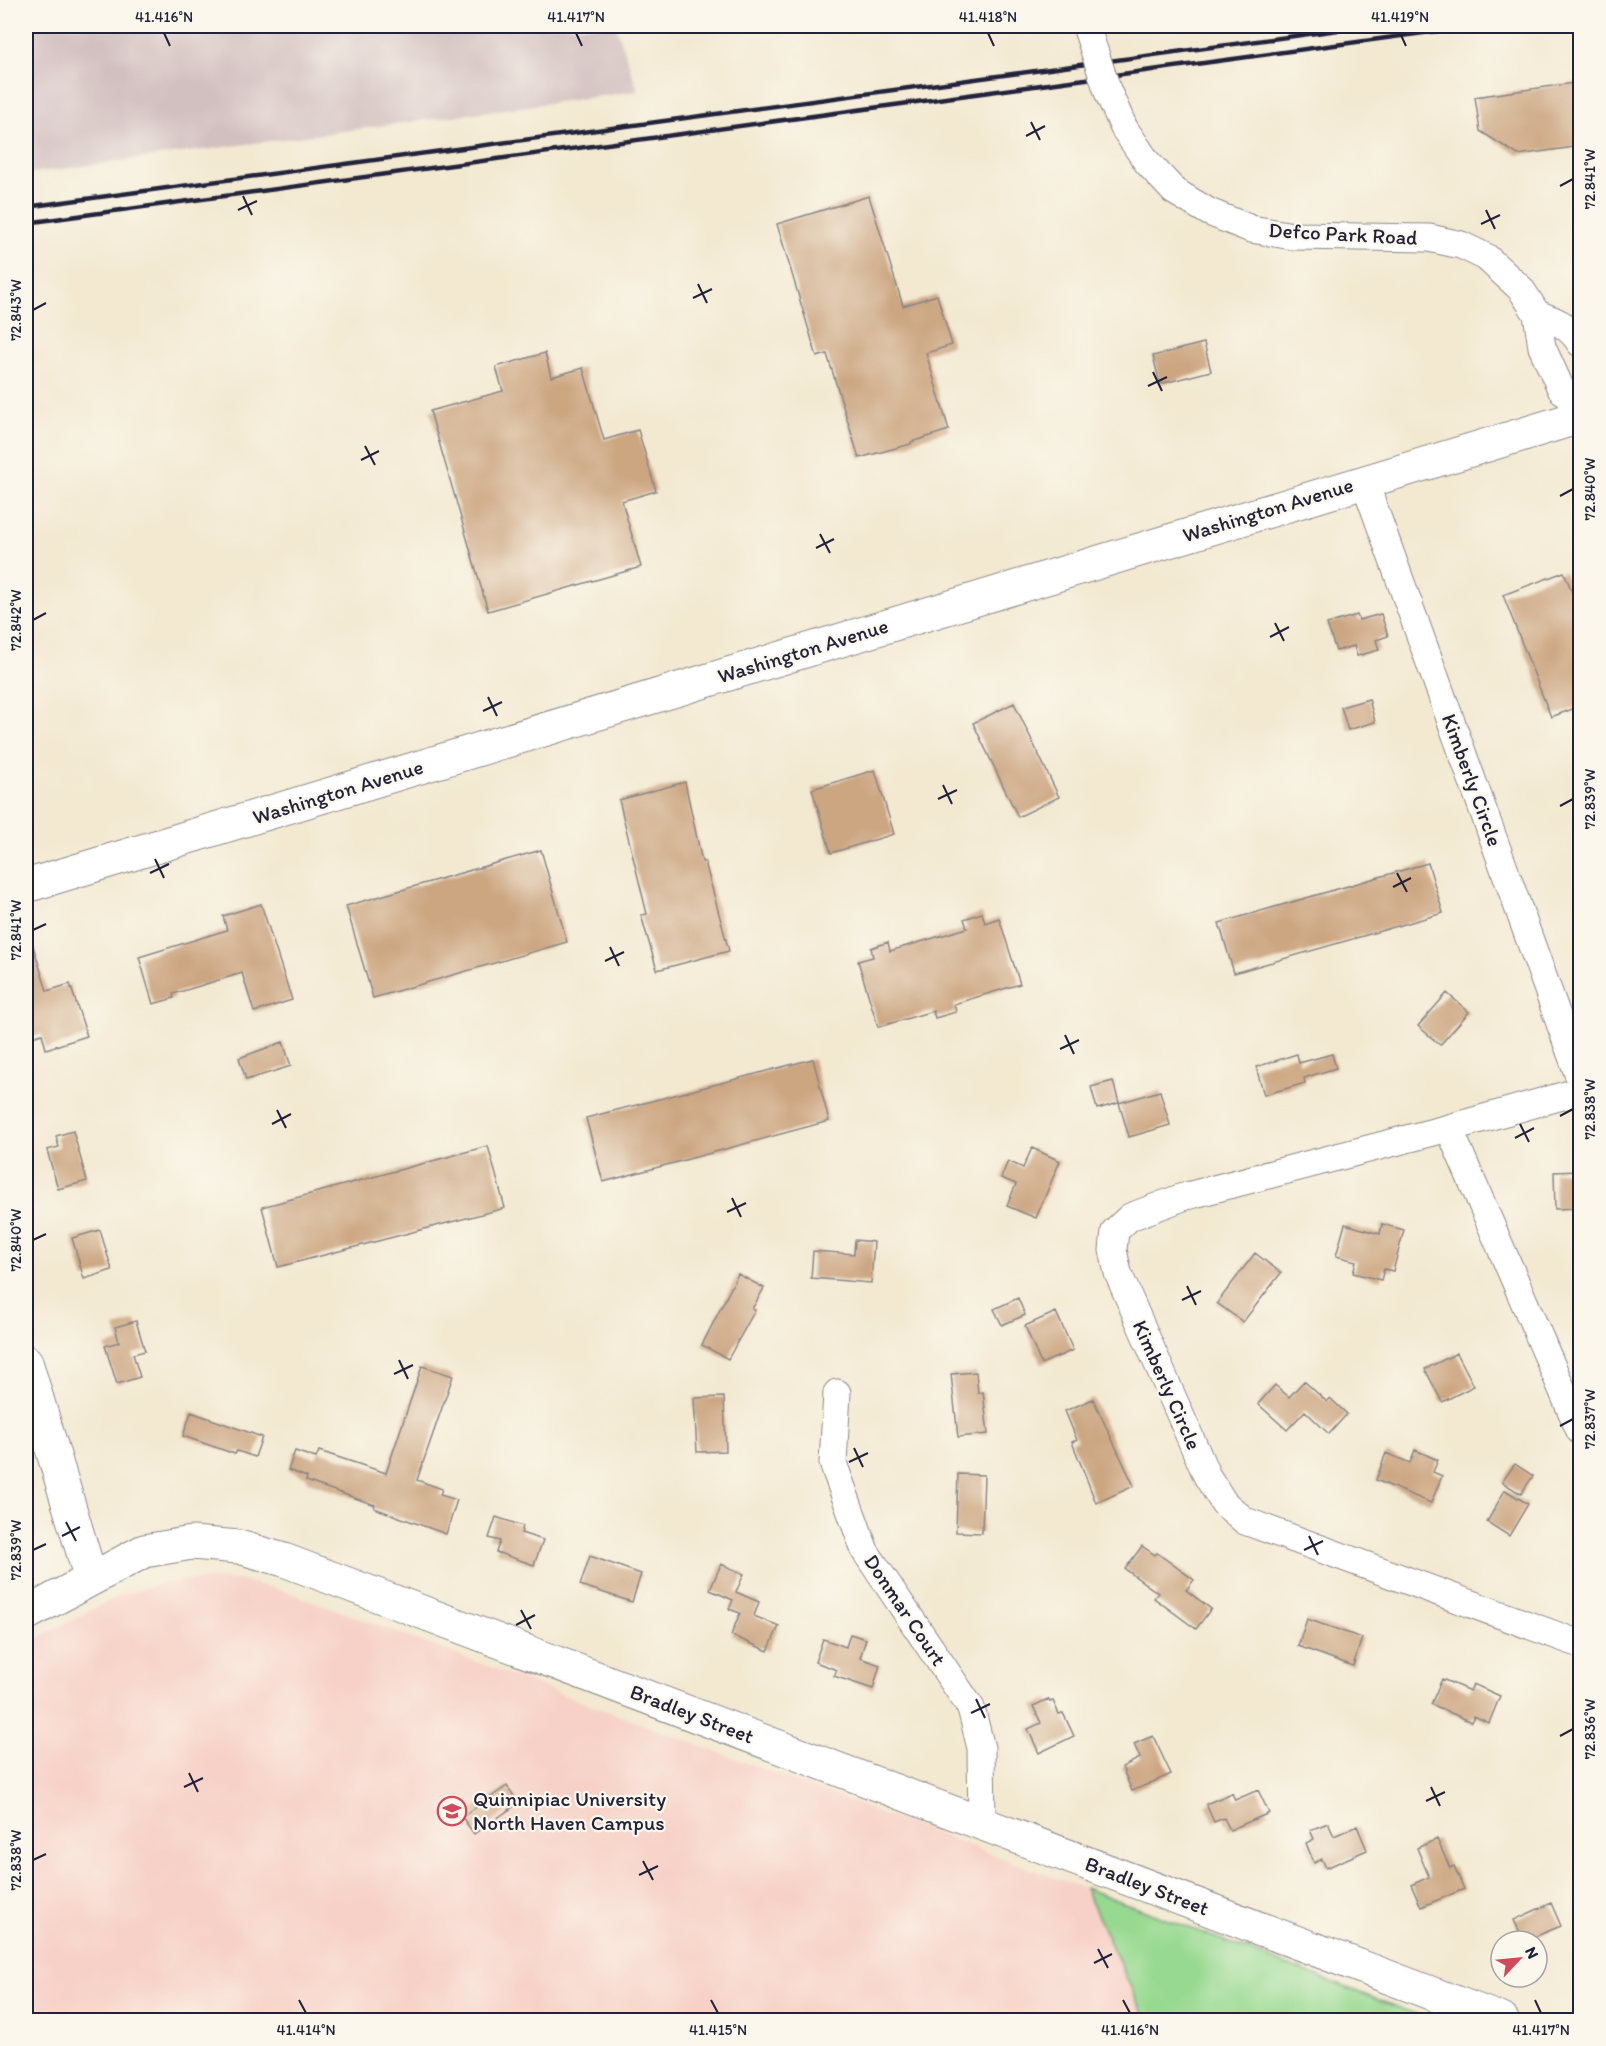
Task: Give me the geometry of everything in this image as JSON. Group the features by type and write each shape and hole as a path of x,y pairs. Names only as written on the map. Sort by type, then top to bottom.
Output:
{"street":[{"name":"Defco Park Road","path":"1086,26 1108,92 1125,128 1147,162 1174,191 1209,212 1251,229 1293,236 1429,238 1461,245 1486,257 1507,273 1521,289 1537,314 1542,347 1561,389 1581,407"},
{"path":"1537,314 1562,324 1575,334 1581,343"},
{"name":"Washington Avenue","path":"26,886 1364,480 1581,417"},
{"name":"Kimberly Circle","path":"1364,480 1581,1079"},
{"name":"Kimberly Circle","path":"1581,1091 1183,1197 1130,1217 1114,1230 1113,1250 1118,1273 1207,1476 1224,1503 1245,1521 1581,1644"},
{"path":"1449,1128 1581,1431"},
{"path":"26,1362 91,1579"},
{"name":"Donmar Court","path":"837,1393 834,1463 865,1551 971,1707 981,1748 982,1824"},
{"name":"Bradley Street","path":"26,1614 144,1551 192,1543 239,1547 284,1560 1502,2020"}],"shaded area":[{"path":"26,26 616,26 638,91 26,174"},
{"name":"Quinnipiac University North Haven Campus","path":"213,1579 239,1580 288,1592 1085,1889 1146,2020 26,2020 26,1644 118,1596 163,1583"}],"green space":[{"path":"1085,1888 1431,2020 1146,2020"}],"building":[{"path":"1581,82 1581,146 1518,155 1480,131 1475,97"},
{"path":"869,196 903,306 937,295 952,345 926,353 949,430 911,442 911,444 859,458 827,354 817,357 777,224"},
{"path":"1204,343 1211,371 1160,384 1153,356"},
{"path":"545,353 551,377 583,368 604,440 638,430 656,491 622,501 641,567 488,611 430,411 503,391 496,367"},
{"path":"1564,572 1581,614 1581,706 1551,717 1503,595"},
{"path":"1381,614 1388,636 1376,640 1379,650 1357,656 1354,646 1336,651 1327,624 1357,615 1359,620"},
{"path":"1369,699 1375,722 1348,730 1341,707"},
{"path":"1014,703 1059,797 1018,817 973,723"},
{"path":"875,770 894,834 831,853 812,789"},
{"path":"685,782 702,862 705,862 729,951 657,970 641,915 647,914 619,800"},
{"path":"541,850 567,942 373,998 346,906"},
{"path":"1428,863 1443,913 1234,973 1219,923"},
{"path":"261,904 292,1000 254,1012 242,973 173,994 174,998 153,1004 139,957 227,930 223,916"},
{"path":"982,913 985,923 999,918 1020,984 954,1004 956,1012 935,1018 933,1011 878,1027 858,961 873,957 871,948 888,942 890,951 967,928 964,919"},
{"path":"30,936 47,991 70,984 87,1036 46,1049 42,1034 26,1039 26,937"},
{"path":"1447,993 1469,1012 1440,1045 1418,1026"},
{"path":"283,1042 291,1066 246,1080 239,1058"},
{"path":"1297,1054 1299,1063 1332,1054 1336,1068 1304,1078 1305,1083 1264,1095 1256,1067"},
{"path":"813,1059 829,1121 603,1182 586,1118"},
{"path":"1113,1081 1119,1103 1097,1109 1091,1087"},
{"path":"1160,1091 1170,1125 1129,1137 1119,1103"},
{"path":"73,1131 87,1181 58,1189 47,1150 59,1147 56,1136"},
{"path":"488,1146 505,1208 278,1267 262,1207"},
{"path":"1032,1148 1060,1161 1036,1218 1007,1206 1016,1184 1001,1178 1008,1161 1023,1168"},
{"path":"1579,1171 1581,1208 1555,1209 1554,1172"},
{"path":"1345,1224 1380,1234 1382,1224 1404,1230 1393,1271 1384,1269 1381,1280 1353,1273 1356,1261 1336,1256"},
{"path":"100,1230 112,1270 84,1279 72,1238"},
{"path":"855,1240 874,1242 871,1283 811,1278 813,1251 854,1254"},
{"path":"1255,1253 1281,1273 1243,1322 1217,1303"},
{"path":"738,1274 764,1288 752,1309 755,1310 728,1359 702,1345"},
{"path":"1018,1298 1025,1315 1002,1325 994,1309"},
{"path":"1056,1312 1073,1350 1041,1364 1025,1326"},
{"path":"136,1321 145,1351 133,1354 140,1377 117,1384 105,1346 119,1342 115,1327"},
{"path":"1457,1353 1474,1386 1442,1402 1425,1369"},
{"path":"422,1366 453,1376 417,1480 442,1489 440,1495 457,1500 446,1534 374,1508 375,1505 306,1481 307,1477 288,1470 295,1451 316,1458 319,1451 386,1473"},
{"path":"976,1372 978,1393 983,1392 988,1434 958,1437 951,1374"},
{"path":"1304,1381 1327,1402 1330,1398 1347,1414 1329,1434 1305,1411 1287,1430 1258,1404 1275,1385 1289,1397"},
{"path":"724,1397 726,1451 697,1452 694,1398"},
{"path":"1093,1399 1134,1486 1096,1503 1072,1442 1077,1440 1065,1411"},
{"path":"191,1412 262,1437 255,1457 237,1451 235,1454 183,1436"},
{"path":"1415,1450 1438,1460 1433,1472 1442,1476 1431,1503 1376,1480 1386,1453 1410,1463"},
{"path":"1515,1464 1533,1476 1521,1494 1502,1482"},
{"path":"958,1474 984,1475 982,1533 956,1532"},
{"path":"1505,1490 1528,1504 1509,1536 1487,1522"},
{"path":"496,1517 523,1526 521,1533 543,1540 534,1565 496,1552 500,1541 489,1538"},
{"path":"1142,1546 1155,1555 1157,1553 1194,1580 1186,1590 1211,1609 1196,1629 1154,1598 1158,1593 1125,1569"},
{"path":"590,1556 641,1574 632,1602 580,1585"},
{"path":"721,1564 744,1574 736,1592 759,1602 754,1616 779,1626 768,1651 731,1635 740,1613 729,1609 733,1600 710,1590"},
{"path":"1307,1619 1362,1638 1353,1666 1298,1646"},
{"path":"850,1634 866,1639 860,1658 880,1665 873,1689 834,1676 837,1670 815,1662 823,1639 846,1647"},
{"path":"1442,1679 1470,1691 1473,1684 1500,1696 1489,1723 1474,1716 1471,1722 1431,1704"},
{"path":"1048,1699 1050,1702 1053,1701 1059,1714 1063,1713 1074,1736 1039,1753 1028,1729 1041,1723 1033,1706"},
{"path":"1153,1736 1171,1774 1132,1791 1122,1767 1140,1758 1134,1744"},
{"path":"507,1786 519,1803 474,1834 462,1817"},
{"path":"1258,1790 1269,1813 1230,1830 1224,1818 1214,1822 1206,1804 1232,1793 1235,1800"},
{"path":"1328,1823 1334,1836 1357,1826 1367,1850 1326,1868 1322,1859 1314,1863 1306,1843 1314,1839 1310,1830"},
{"path":"1437,1839 1450,1868 1454,1866 1464,1889 1421,1907 1411,1885 1429,1877 1417,1848"},
{"path":"1551,1903 1561,1926 1549,1931 1549,1929 1518,1929 1514,1920"}],"railway":[{"path":"26,207 1368,26"},
{"path":"26,223 1475,26"}],"place":[{"name":"Quinnipiac University North Haven Campus","path":"452,1811"}]}
